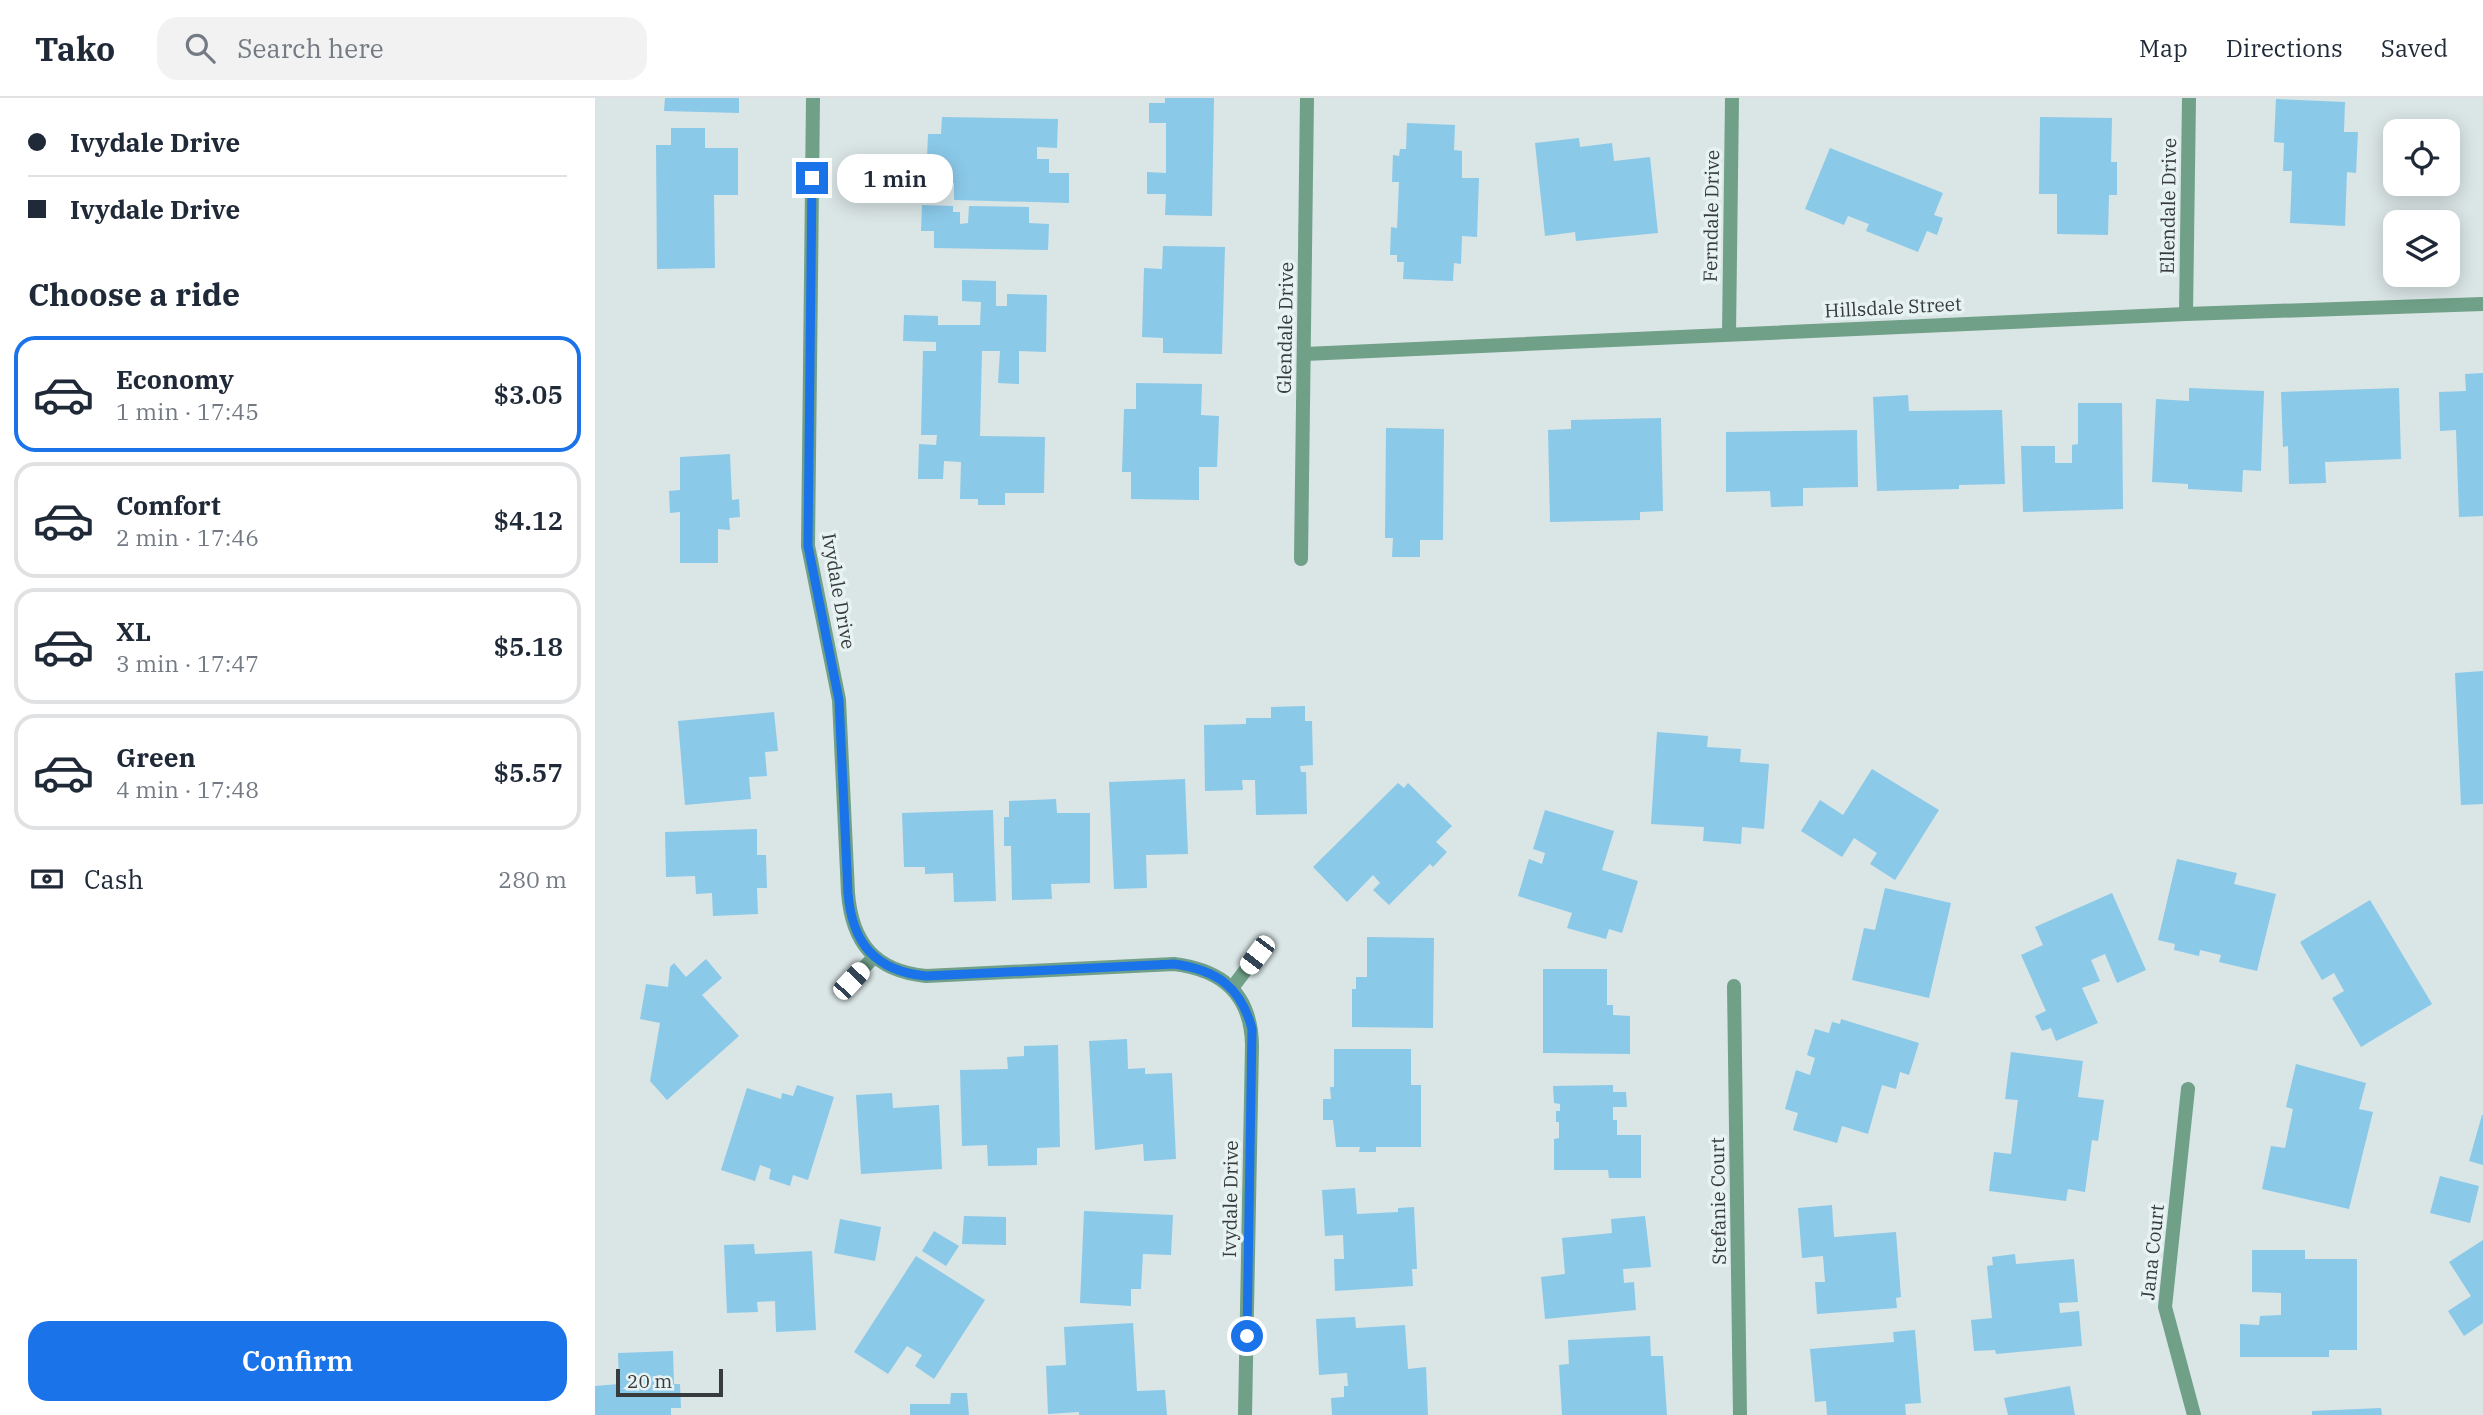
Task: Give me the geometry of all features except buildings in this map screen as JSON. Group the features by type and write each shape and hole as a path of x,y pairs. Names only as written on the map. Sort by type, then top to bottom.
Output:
{"street":[{"name":"Ivydale Drive","path":"813,98 808,546 839,700 849,909 857,936 874,957 898,971 926,976 1174,964 1205,971 1232,988 1242,1000 1248,1014 1252,1045 1245,1415"},
{"name":"Glendale Drive","path":"1301,559 1307,98"},
{"name":"Ferndale Drive","path":"1729,334 1732,98"},
{"name":"Ellendale Drive","path":"2186,314 2189,98"},
{"name":"Hillsdale Street","path":"1304,354 2186,314 2483,304"},
{"path":"1232,988 1257,955"},
{"path":"851,981 874,957"},
{"name":"Stefanie Court","path":"1734,986 1740,1415"},
{"name":"Jana Court","path":"2188,1089 2165,1307 2194,1415"}],"route":[{"path":"812,178 808,546 839,700 849,909 857,936 874,957 898,971 912,975 1174,964 1205,971 1232,988 1242,1000 1252,1029 1247,1336"}]}
